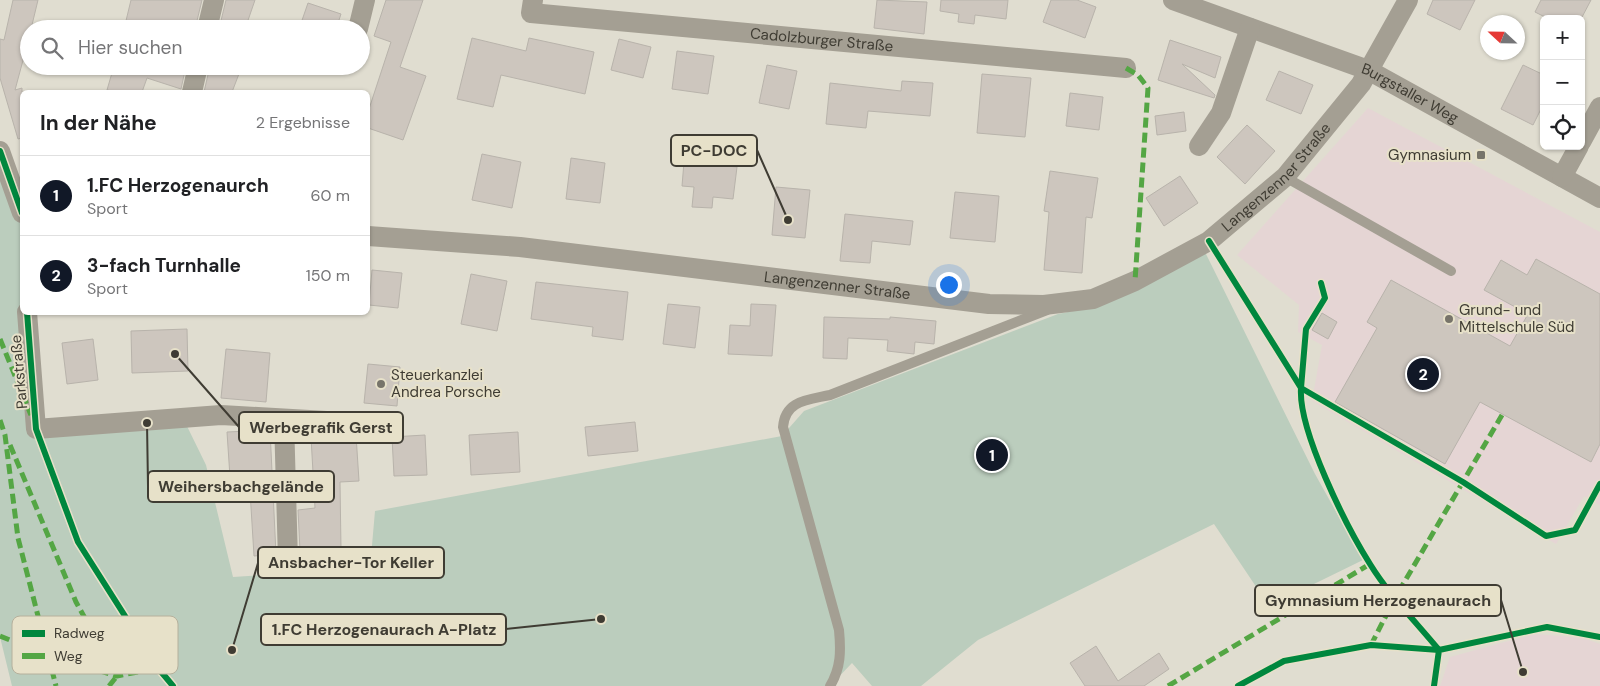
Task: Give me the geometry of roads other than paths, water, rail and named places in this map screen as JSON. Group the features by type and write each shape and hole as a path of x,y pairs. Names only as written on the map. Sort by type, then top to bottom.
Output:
{"street":[{"path":"209,20 214,0"},
{"path":"360,20 365,0"},
{"name":"Cadolzburger Straße","path":"533,0 531,13 1126,68"},
{"name":"Burgstaller Weg","path":"1175,0 1368,70 1600,198"},
{"name":"Langenzenner Straße","path":"370,236 520,247 989,304 1044,305 1093,299 1135,281 1209,241 1285,177 1361,84 1408,0"},
{"path":"1199,146 1221,113 1250,28"},
{"path":"192,90 196,75"},
{"path":"1585,135 1600,107"},
{"path":"1562,177 1577,150"},
{"path":"0,151 20,208"},
{"name":"Parkstraße","path":"27,315 36,429 221,415 361,424"},
{"path":"284,419 288,561"}],"lane":[{"path":"1285,177 1451,271"},
{"path":"830,686 837,675 841,654 839,630 783,427 784,416 790,407 802,402 839,392 1063,303"}],"place":[{"name":"Gymnasium","path":"1481,155"},
{"name":"PC-DOC","path":"788,220"},
{"name":"Grund- und Mittelschule Süd","path":"1449,319"},
{"name":"Werbegrafik Gerst","path":"175,354"},
{"name":"3-fach Turnhalle","path":"1423,374"},
{"name":"Steuerkanzlei Andrea Porsche","path":"381,384"},
{"name":"Weihersbachgelände","path":"147,423"},
{"name":"1.FC Herzogenaurch","path":"992,455"},
{"name":"1.FC Herzogenaurach A-Platz","path":"601,619"},
{"name":"Ansbacher-Tor Keller","path":"232,650"},
{"name":"Gymnasium Herzogenaurach","path":"1523,672"}]}
